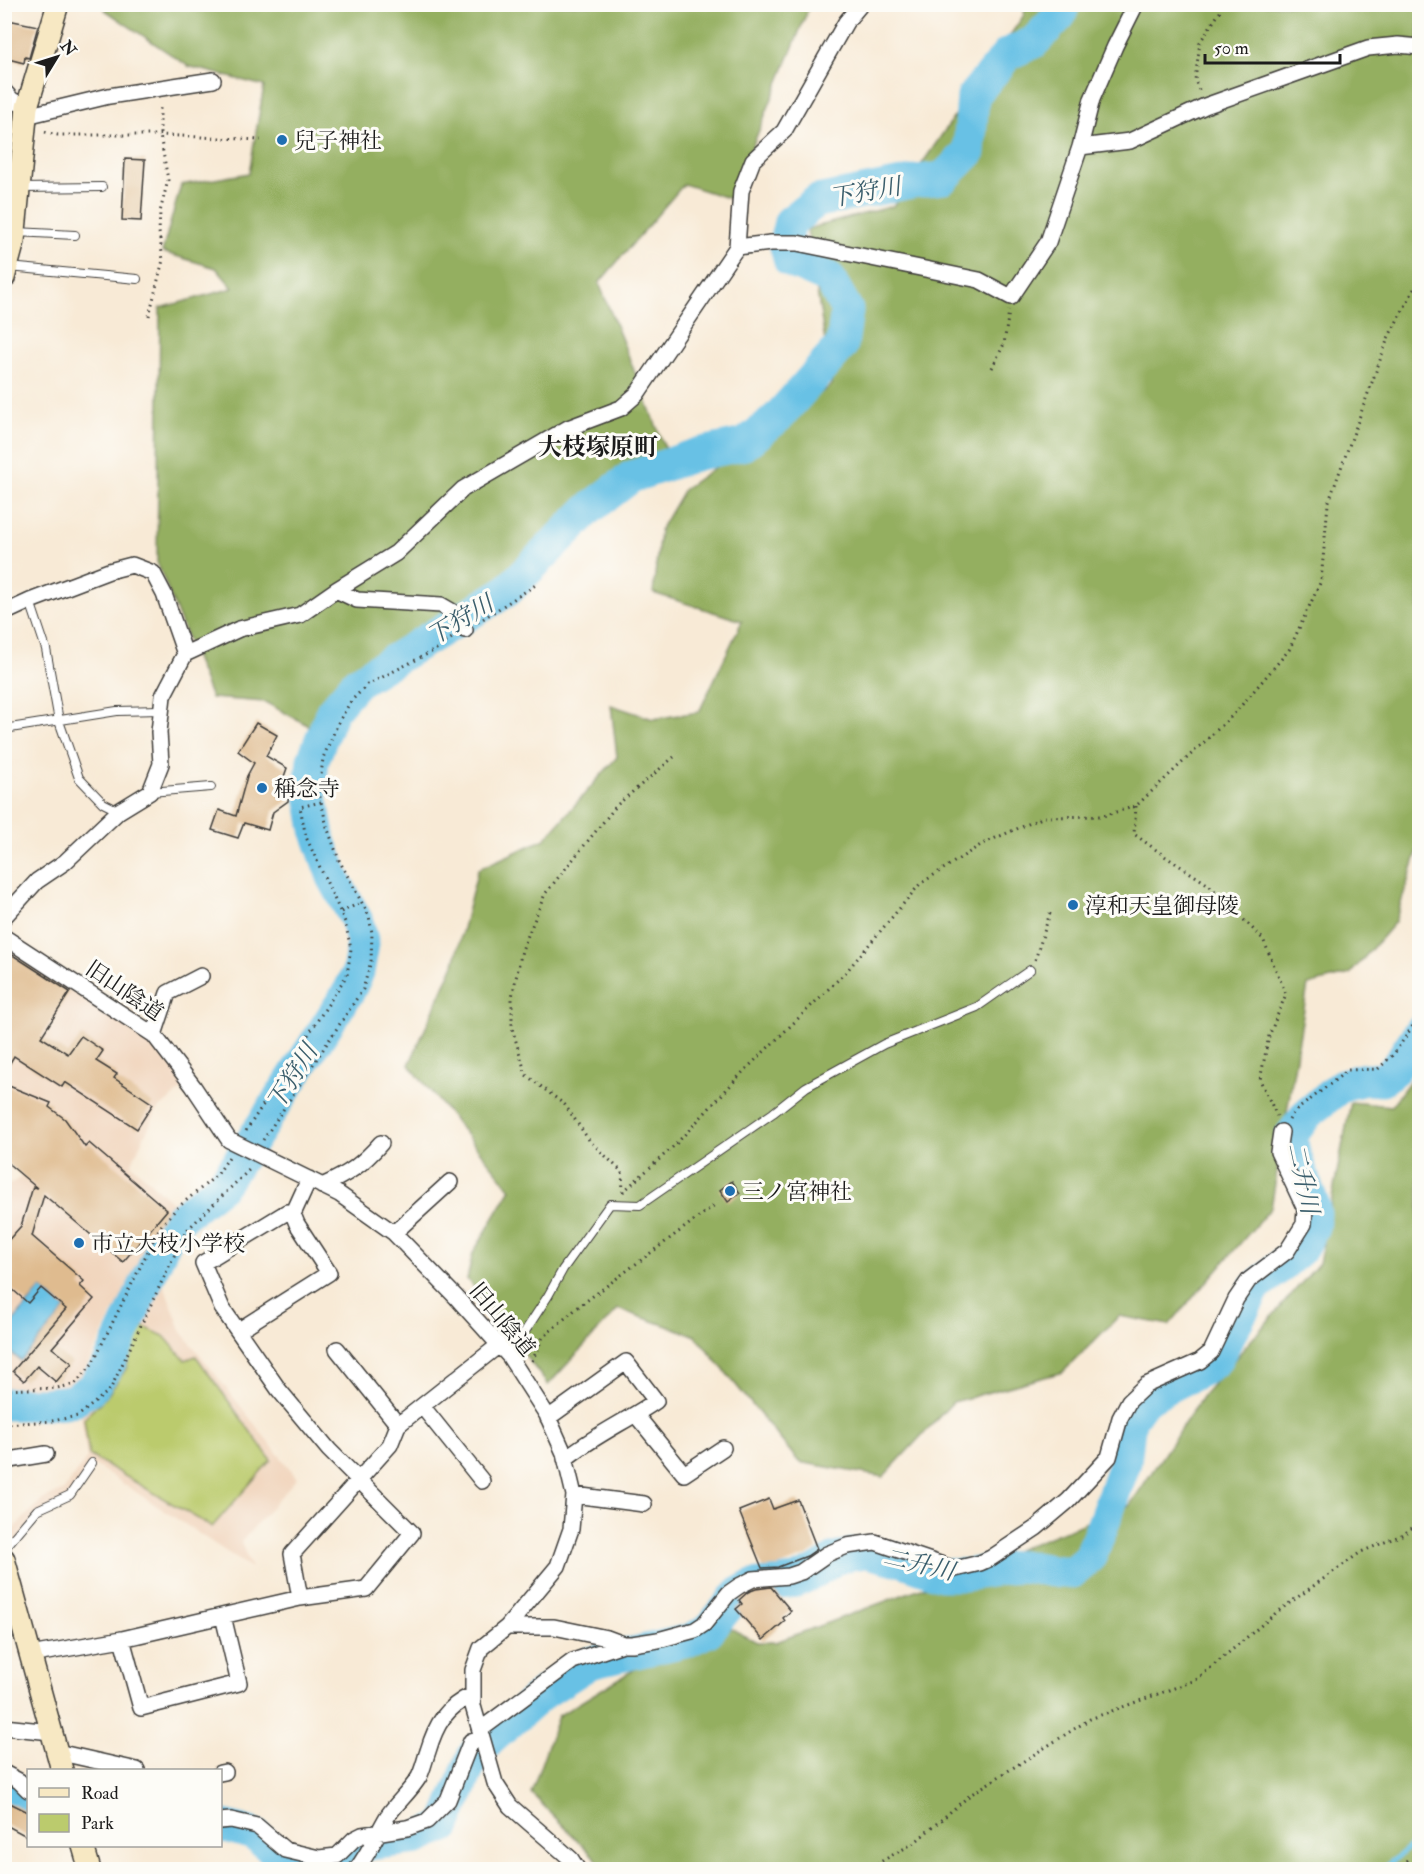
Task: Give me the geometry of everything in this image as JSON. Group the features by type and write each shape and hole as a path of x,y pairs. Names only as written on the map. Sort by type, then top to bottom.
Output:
{"main road":[{"path":"6,273 15,232 26,117 58,4"},
{"path":"4,1559 57,1751"},
{"path":"84,1847 90,1869"}],"street":[{"path":"4,917 37,881 65,862 120,811 150,792 160,764 159,732 163,696 185,654 239,629 300,615 396,553 462,489 568,428 621,408 637,394 737,247 741,191 753,160 784,131 846,22 861,4"},
{"path":"737,247 797,243 979,280 1011,297 1048,242 1080,147 1092,99 1136,4"},
{"path":"1080,147 1130,141 1205,106 1368,48 1398,45 1419,47"},
{"path":"4,91 26,117 109,96 213,80"},
{"path":"4,613 109,571 132,565 153,573 164,594 185,654"},
{"path":"336,590 357,600 441,605 453,612 465,630"},
{"name":"旧山陰道","path":"4,938 154,1035 194,1086 230,1140 339,1194 394,1233 504,1350 524,1379 548,1418 565,1459 574,1495 571,1529 558,1566 507,1627 481,1648 473,1670 473,1706 495,1783 510,1806 571,1859 578,1869"},
{"path":"154,1035 168,993 201,976"},
{"path":"222,1821 231,1820 257,1826 285,1850 319,1858 337,1856 354,1839 362,1835 407,1828 427,1821 448,1800 471,1742 573,1661 623,1644 658,1640 696,1630 704,1624 729,1593 739,1586 753,1579 789,1576 801,1572 827,1554 848,1546 875,1542 955,1569 991,1558 1036,1527 1068,1501 1109,1457 1120,1418 1129,1401 1146,1385 1200,1361 1211,1352 1236,1299 1249,1280 1287,1251 1304,1224 1305,1209 1278,1152 1281,1132"},
{"path":"293,1214 316,1182 345,1176 368,1158 381,1143"},
{"path":"394,1233 450,1182"},
{"path":"30,1655 122,1639 300,1598 366,1589 412,1533 329,1450 279,1390 222,1308 203,1263 287,1212 293,1214 329,1273 239,1330"},
{"path":"337,1349 398,1425"},
{"path":"300,1598 292,1554 390,1445 398,1425 504,1350"},
{"path":"548,1418 626,1362 656,1401 565,1459"},
{"path":"422,1406 482,1481"},
{"path":"636,1415 684,1474 723,1448"},
{"path":"4,1461 46,1454"},
{"path":"574,1495 644,1504"},
{"path":"122,1639 141,1708 239,1683 223,1616"},
{"path":"507,1627 554,1627 607,1638 623,1644"},
{"path":"356,1869 380,1832 387,1816 408,1793 421,1774 435,1728 444,1715 461,1700 472,1695"},
{"path":"4,1727 57,1751 133,1769"},
{"path":"4,1773 19,1781 27,1789"}],"lane":[{"path":"19,188 102,187"},
{"path":"15,232 75,235"},
{"path":"6,273 137,279"},
{"path":"30,601 46,649 59,721 79,778 103,803 120,811"},
{"path":"4,729 117,711 161,710"},
{"path":"150,792 211,787"},
{"path":"504,1350 548,1296 563,1269 610,1204 640,1205 773,1113 806,1087 884,1044 977,1007 1030,970"},
{"path":"4,1549 37,1510 70,1495 92,1462"}],"path":[{"path":"1205,106 1195,80 1200,42 1221,9"},
{"path":"149,316 163,260 159,232 160,212 168,180 160,135 161,88"},
{"path":"26,117 58,135 160,135 261,140"},
{"path":"610,1204 675,1145 742,1073 846,972 920,884 982,843 1044,817 1103,816 1136,806 1234,714 1289,650 1321,580 1328,504 1388,338 1419,278"},
{"path":"992,368 1004,344 1011,297"},
{"path":"4,1424 52,1421 78,1416 110,1390 186,1231 251,1170 260,1145 363,988 371,961 372,933 369,916 339,860 327,827 319,793 323,758 338,723 351,701 367,685 435,650 537,584"},
{"path":"623,1192 622,1172 589,1140 565,1105 526,1075 512,1028 512,997 522,950 545,894 617,805 674,757"},
{"path":"300,807 320,802"},
{"path":"1136,806 1134,834 1209,885 1263,939 1286,994 1269,1036 1260,1080 1277,1116 1281,1132"},
{"path":"341,912 361,902"},
{"path":"1030,970 1051,910"},
{"path":"1281,1132 1293,1113 1348,1070 1378,1069 1394,1054 1419,1015"},
{"path":"524,1379 543,1337 576,1308 716,1204"},
{"path":"866,1869 914,1843 970,1796 1090,1719 1196,1680 1286,1605 1361,1552 1404,1534 1419,1522"},
{"path":"1399,1869 1419,1854"}],"shaded area":[{"name":"市立大枝小学校","path":"4,949 138,1031 141,1036 156,1046 186,1086 157,1110 131,1164 175,1205 128,1286 152,1297 162,1281 182,1332 297,1478 241,1542 251,1568 95,1465 72,1500 43,1512 12,1549 7,1535 42,1500 64,1490 87,1458 81,1412 106,1395 124,1368 138,1323 114,1311 75,1386 43,1402 5,1395 5,1187 38,1167 5,1124"}],"green space":[{"path":"104,5 810,5 731,199 684,184 599,283 666,450 311,727 265,702 211,698 157,562 160,308 233,288 216,268 162,252 181,185 249,173 264,86 188,66 105,10"},
{"path":"1025,5 1419,5 1419,846 1395,922 1350,974 1308,985 1271,1208 1169,1325 1119,1316 1063,1372 953,1402 883,1477 799,1462 696,1336 618,1309 548,1385 467,1279 473,1253 511,1189 409,1065 454,964 478,869 545,839 617,757 611,705 653,719 699,712 742,621 653,593 660,530 684,489 832,385 807,229 893,206 1024,15"},
{"path":"1419,1069 1419,1869 606,1869 531,1793 558,1716 643,1664 732,1629 757,1642 776,1642 921,1588 1130,1505 1204,1394 1319,1263 1351,1102 1391,1106"},
{"path":"140,1325 164,1336 185,1360 196,1356 271,1460 212,1527 89,1455 84,1418 107,1396 126,1369"}],"water":[{"path":"41,1288 66,1309 21,1361 5,1348 5,1331"}],"building":[{"path":"8,20 38,26 29,58 25,57 24,63 4,58 4,37"},
{"path":"125,159 145,160 141,221 122,220"},
{"path":"256,723 277,735 266,756 287,768 280,788 289,791 288,801 273,812 268,830 244,823 238,838 212,830 219,810 236,816 247,776 254,763 238,751"},
{"path":"11,954 70,992 41,1037 68,1054 81,1036 103,1051 96,1061 117,1074 114,1078 153,1104 137,1129 65,1082 62,1087 14,1056 4,1073 4,963"},
{"path":"4,1084 51,1103 49,1107 65,1119 85,1147 89,1143 167,1210 123,1262 44,1195 32,1236 84,1281 80,1286 94,1299 52,1348 72,1363 56,1382 37,1366 24,1381 13,1371 66,1309 41,1288 28,1303 4,1282 4,1245 21,1226 33,1187 37,1188 4,1160"},
{"path":"732,1181 740,1193 728,1202 720,1190"},
{"path":"769,1499 773,1509 798,1500 817,1549 807,1556 778,1567 762,1568 739,1511"},
{"path":"771,1587 791,1611 783,1618 785,1621 763,1640 736,1609 742,1604 739,1600 748,1592"},
{"path":"4,1800 27,1812 27,1836 4,1824"}],"waterway":[{"name":"下狩川","path":"4,1404 72,1401 92,1388 109,1364 164,1243 180,1218 221,1186 349,991 358,972 363,944 357,921 333,877 318,835 310,790 313,760 332,711 357,682 507,591 588,510 631,477 698,454 745,444 778,417 842,345 847,310 829,278 790,261 785,243 790,222 817,201 943,178 969,152 973,96 1008,54 1034,42 1060,15 1064,4"},
{"name":"二升川","path":"222,1827 253,1834 280,1855 317,1865 337,1864 361,1845 418,1838 445,1826 474,1754 542,1694 590,1663 689,1640 708,1631 739,1593 752,1586 796,1581 835,1559 867,1552 903,1561 942,1575 966,1575 1021,1566 1073,1572 1090,1557 1105,1519 1125,1462 1130,1420 1145,1399 1215,1361 1255,1288 1300,1250 1313,1227 1315,1214 1313,1204 1294,1153 1291,1136 1307,1114 1342,1085 1365,1079 1382,1080 1395,1069 1420,1031"},
{"name":"二升川","path":"4,1782 27,1801"},
{"path":"1384,1870 1420,1839"}],"place":[{"name":"兒子神社","path":"282,140"},
{"name":"稱念寺","path":"262,788"},
{"name":"淳和天皇御母陵","path":"1073,905"},
{"name":"三ノ宮神社","path":"730,1191"},
{"name":"市立大枝小学校","path":"79,1243"}],"district":[{"name":"大枝塚原町","path":"598,447"}]}
